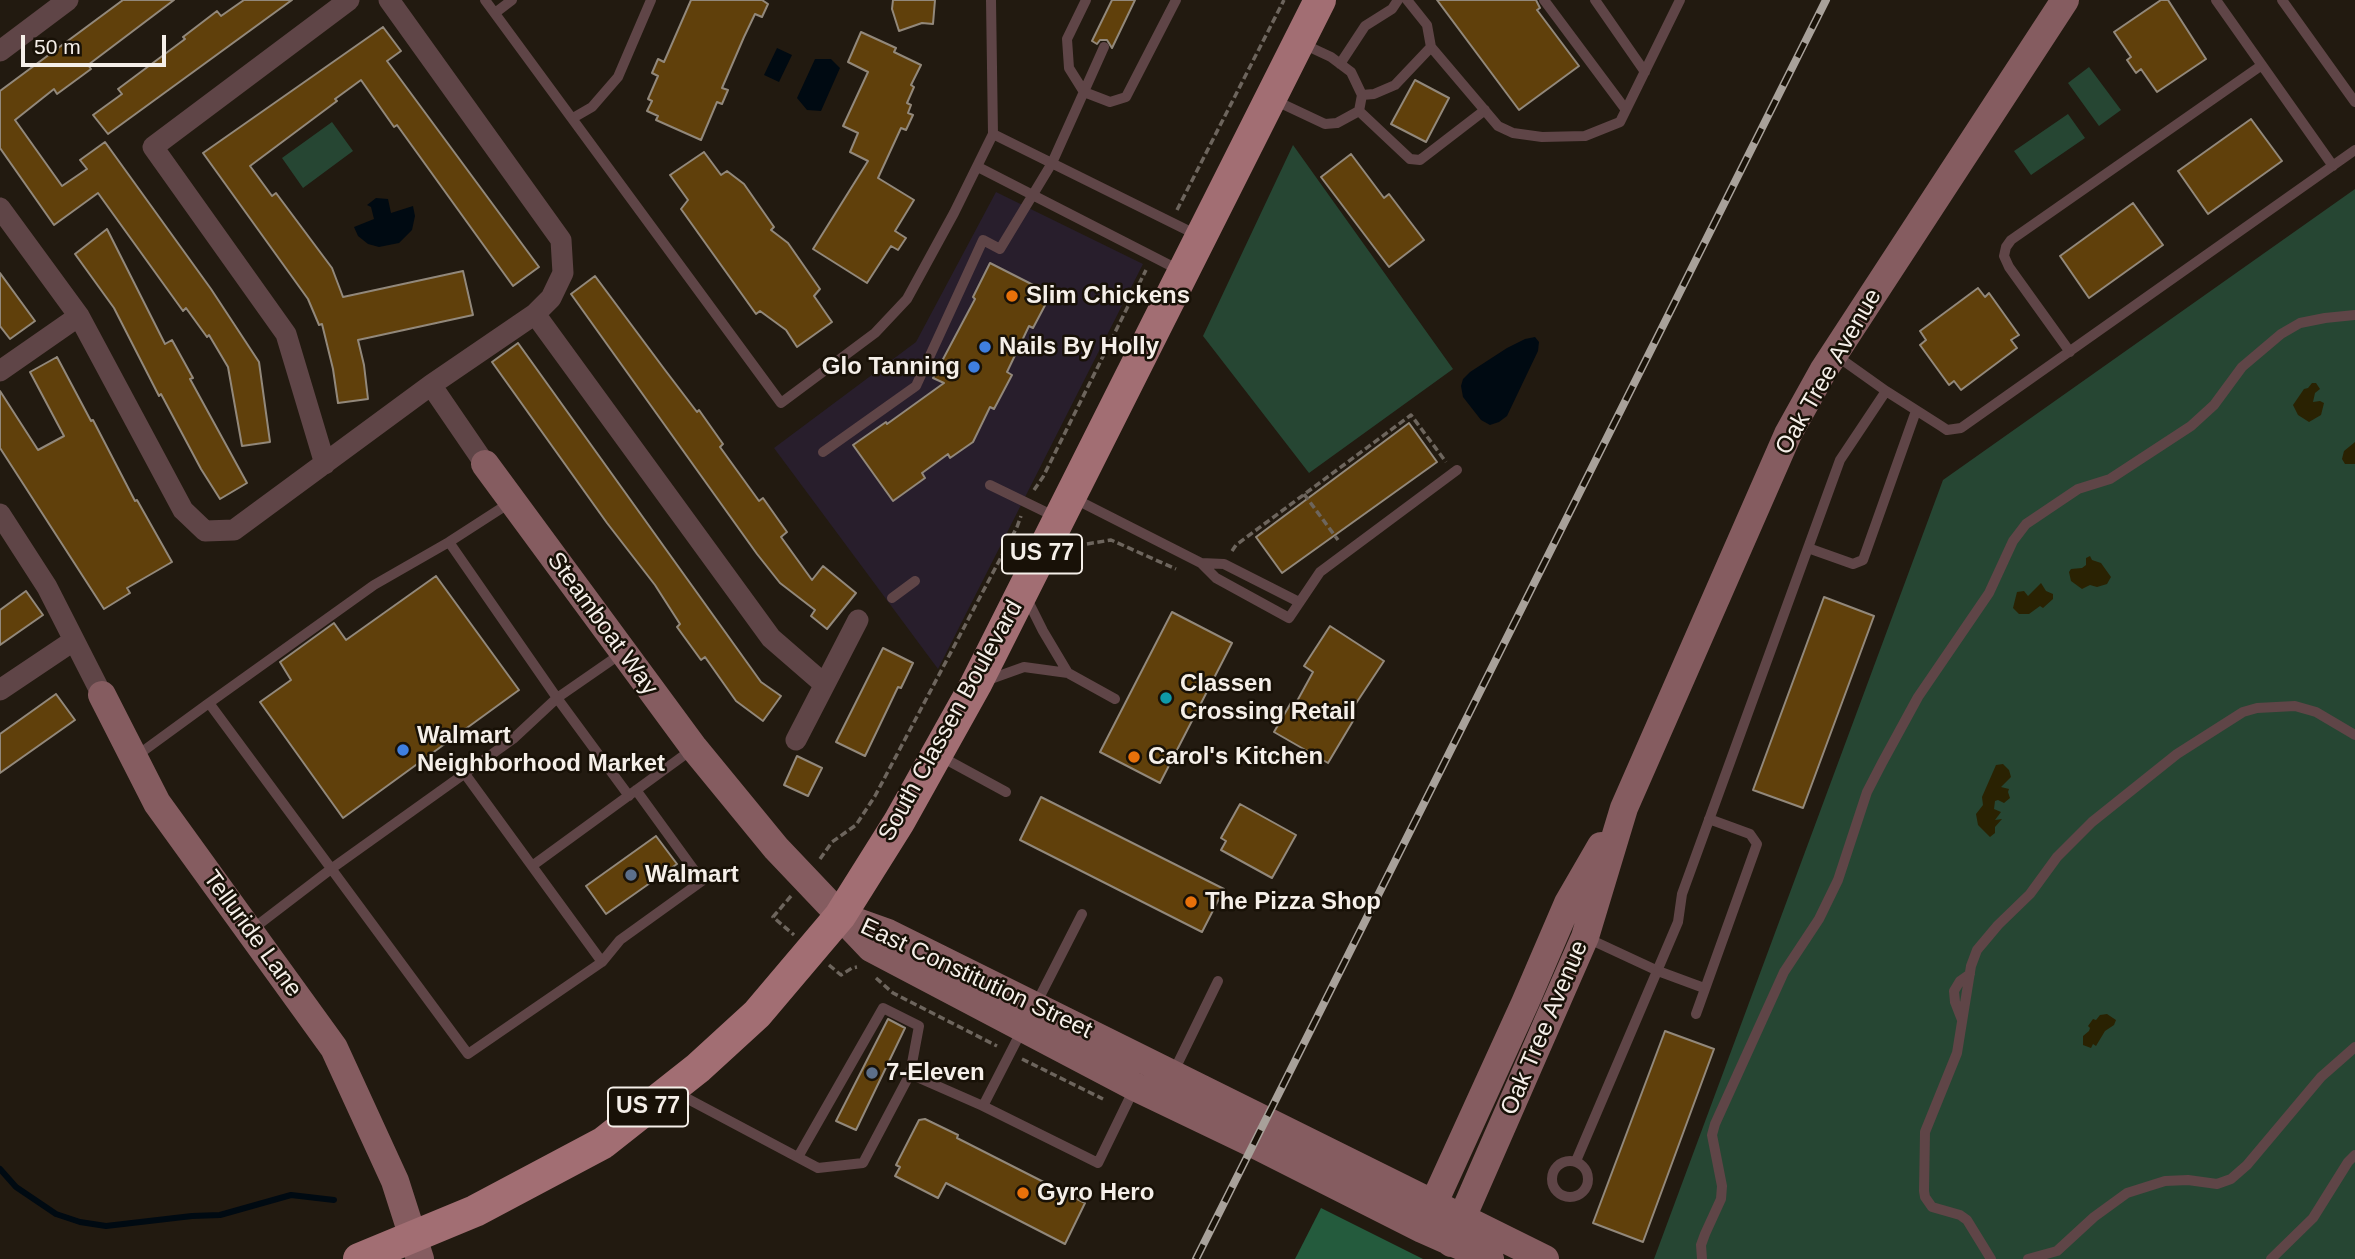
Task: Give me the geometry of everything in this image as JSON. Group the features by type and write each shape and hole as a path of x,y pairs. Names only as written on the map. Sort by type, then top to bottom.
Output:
{"main road":[{"name":"South Classen Boulevard","path":"416,1248 475,1211 603,1143 671,1090 757,1014 840,916 899,822 976,684 1320,0"},
{"name":"US 77","path":"359,1259 416,1248"}],"street":[{"path":"0,51 68,0"},
{"path":"324,464 286,334 153,147 349,0"},
{"path":"0,208 79,316 183,509 205,531 233,530 431,385 535,314 551,298 563,273 561,240 389,0"},
{"name":"Oak Tree Avenue","path":"1422,1229 1568,903 1624,808 1788,434 1834,354 2065,0"},
{"path":"535,314 771,638 824,684"},
{"path":"0,370 79,316"},
{"name":"Steamboat Way","path":"431,385 511,502 694,748 776,848 840,916"},
{"name":"Telluride Lane","path":"0,514 47,587 157,803 334,1048 395,1181 416,1248"},
{"path":"796,740 858,620"},
{"path":"0,690 73,641"},
{"name":"Oak Tree Avenue","path":"1457,1231 1585,937 1624,808"},
{"name":"East Constitution Street","path":"840,916 871,948 1172,1074 1434,1203 1457,1231 1490,1259"},
{"path":"1525,1003 1551,1013"},
{"name":"East Constitution Street","path":"1029,1016 1135,1087 1422,1229 1457,1231 1545,1259"}],"lane":[{"path":"485,0 781,403 874,333 907,299 978,167 993,134 991,0"},
{"path":"495,13 512,0"},
{"path":"573,118 592,107 618,77 651,0"},
{"path":"1086,0 1067,39 1069,68 1084,92 1110,102 1126,97 1176,0"},
{"path":"1340,64 1364,26 1392,9 1398,0"},
{"path":"1407,0 1427,25 1431,47 1498,126 1513,133 1542,137 1585,136 1620,122 1680,0"},
{"path":"1544,0 1626,110"},
{"path":"1595,0 1645,72"},
{"path":"2216,0 2333,166"},
{"path":"2282,0 2355,102"},
{"path":"1299,43 1331,57 1351,72 1362,95 1359,111"},
{"path":"823,452 916,386 983,240 1000,249 1052,163 1104,47"},
{"path":"1362,95 1374,94 1395,85 1431,47"},
{"path":"2070,352 2009,267 2004,256 2006,247 2011,240 2262,65"},
{"path":"1271,99 1325,124 1337,123 1359,111"},
{"path":"1359,111 1410,159 1420,160 1485,110"},
{"path":"993,134 1201,237"},
{"path":"1834,354 1947,430 1961,429 2355,150"},
{"path":"978,167 1183,272"},
{"path":"1702,1259 1701,1245 1721,1199 1722,1186 1712,1135 1720,1111 1784,972 1819,919 1838,880 1867,792 1924,688 1989,593 2013,541 2026,524 2078,489 2110,479 2191,426 2214,405 2242,367 2281,334 2300,323 2355,315"},
{"path":"1576,1161 1678,922 1682,894 1840,460 1886,391"},
{"path":"1808,548 1853,564 1859,563 1866,556 1916,411"},
{"path":"1202,563 1216,578 1289,618 1320,572 1453,468"},
{"path":"990,485 1028,503 1065,508 1202,563 1224,564 1299,602"},
{"path":"134,758 374,585 511,502"},
{"path":"209,703 468,1054 602,962 620,940 702,881 557,698 449,542"},
{"path":"892,598 915,581"},
{"path":"1023,591 1068,673"},
{"path":"250,931 465,775 513,739 557,698 622,653"},
{"path":"976,684 1024,667 1068,673 1115,699"},
{"path":"1991,1259 1966,1220 1960,1214 1932,1207 1924,1191 1925,1132 1957,1053 1970,974 1977,950 2030,894 2057,857 2077,836 2159,768 2242,712 2257,708 2295,706 2316,712 2355,735"},
{"path":"532,866 694,748"},
{"path":"937,755 1006,792"},
{"path":"465,775 602,962"},
{"path":"1696,1014 1757,845 1750,834 1709,819"},
{"path":"983,1105 1082,914"},
{"path":"1585,937 1658,971 1704,988"},
{"path":"1172,1074 1218,981"},
{"path":"671,1090 818,1168 863,1164 910,1074 919,1026 883,1008 798,1157"},
{"path":"2028,1259 2057,1251 2110,1204 2137,1189 2165,1181 2188,1180 2217,1184 2231,1179 2247,1165 2321,1077 2355,1047"},
{"path":"910,1074 983,1105 1098,1163 1135,1087"},
{"path":"2271,1259 2313,1218 2355,1155"}],"path":[{"path":"1170,222 1284,0"},
{"name":"South Classen Boulevard","path":"827,850 832,842 856,825 875,796 1017,527 1152,257"},
{"path":"1224,564 1236,545 1411,415 1453,468"},
{"path":"1304,494 1341,544"},
{"path":"1087,544 1111,540 1178,570"},
{"path":"786,928 773,917 787,901"},
{"path":"833,968 841,975"}],"shaded area":[{"path":"777,48 792,55 779,82 764,75"},
{"path":"815,59 831,59 840,68 821,111 807,110 797,98"},
{"path":"996,192 1143,264 938,669 774,448 916,342"},
{"path":"376,198 388,199 391,213 413,206 415,216 412,230 399,243 379,247 368,244 358,236 354,227 374,219 371,207 367,205"},
{"path":"1535,337 1539,342 1538,351 1507,416 1490,425 1481,420 1463,397 1463,379 1507,348"}],"green space":[{"path":"2089,67 2121,110 2099,126 2068,83"},
{"path":"2068,114 2085,138 2031,175 2014,151"},
{"path":"332,122 353,151 303,188 282,158"},
{"path":"1293,145 1453,369 1309,473 1203,336"},
{"path":"2355,189 2355,1259 1654,1259 1943,480"},
{"path":"1321,1208 1423,1259 1295,1259"}],"sand":[{"path":"2316,383 2320,389 2315,393 2313,402 2324,403 2321,415 2309,422 2298,415 2293,405 2304,389"},
{"path":"2355,442 2355,464 2345,464 2342,459 2344,451"},
{"path":"2090,556 2092,560 2101,563 2111,577 2107,584 2097,587 2090,585 2082,589 2071,581 2069,572 2086,565 2086,558"},
{"path":"2041,583 2046,591 2053,594 2053,599 2043,608 2040,606 2029,614 2019,614 2013,608 2017,592 2024,591 2028,596"},
{"path":"2003,764 2011,777 2001,787 2009,789 2010,798 2004,803 1995,801 1994,809 2001,812 1995,820 2002,819 1990,837 1978,825 1976,814 1983,805 1982,797 1996,765"},
{"path":"2107,1014 2116,1020 2114,1025 2105,1031 2096,1046 2093,1044 2091,1048 2083,1045 2083,1036 2089,1031 2088,1026 2093,1019"}],"building":[{"path":"123,0 174,0 88,65 91,69 57,94 54,89 15,120 62,186 87,169 80,160 105,142 211,289 259,362 270,442 242,446 228,367 209,335 207,337 186,308 183,311 98,193 54,225 0,148 0,91"},
{"path":"244,0 292,0 108,134 93,115 122,94 118,89 185,39 183,37 217,11 221,16"},
{"path":"691,0 762,0 768,4 762,17 755,14 722,88 728,90 722,104 717,102 701,140 656,120 658,116 647,111 652,101 648,99 658,76 652,73 658,59 664,62"},
{"path":"893,0 935,0 933,24 922,23 899,31 892,9"},
{"path":"1112,0 1135,0 1112,48 1107,40 1100,40 1097,44 1092,41"},
{"path":"1437,0 1536,0 1540,8 1537,10 1579,66 1519,110"},
{"path":"2161,0 2168,0 2206,59 2157,92 2141,69 2136,73 2127,60 2131,57 2114,32"},
{"path":"383,27 401,51 387,61 539,267 513,286 397,125 394,127 361,80 250,166 272,196 276,193 332,268 343,297 463,271 473,315 358,340 368,399 338,403 322,324 319,325 308,299 203,153"},
{"path":"861,32 896,48 894,52 921,65 911,85 914,87 907,103 911,105 908,113 913,115 906,130 901,128 878,178 914,200 895,231 906,238 898,250 891,246 867,283 813,249 868,161 850,152 858,133 843,126 868,72 848,62"},
{"path":"1415,80 1449,98 1426,142 1391,124"},
{"path":"2251,119 2282,161 2208,214 2178,171"},
{"path":"704,152 721,175 727,171 744,184 774,227 771,230 788,243 820,289 814,296 832,322 797,347 786,330 760,311 756,314 681,209 688,200 670,175"},
{"path":"1351,154 1384,198 1389,194 1424,240 1389,267 1321,177"},
{"path":"2133,203 2163,245 2089,298 2060,256"},
{"path":"107,229 165,344 172,340 193,378 190,379 247,483 220,499 161,394 159,396 114,308 75,254"},
{"path":"990,263 1051,294 1033,328 1029,326 1007,372 1012,375 994,409 990,407 973,442 950,458 948,454 922,473 925,478 893,501 853,445 944,383 933,378 975,299 973,297"},
{"path":"0,273 35,321 10,339 0,326"},
{"path":"595,276 697,412 699,410 723,444 720,447 759,501 763,498 787,532 781,537 812,580 823,566 856,593 827,629 811,616 815,610 780,583 757,554 571,294"},
{"path":"1978,288 1985,297 1989,293 2019,335 2011,340 2017,348 1961,390 1954,381 1949,385 1920,345 1926,340 1920,331"},
{"path":"518,343 761,682 781,696 763,721 736,701 705,657 701,660 677,627 680,624 655,585 607,523 492,362"},
{"path":"57,357 135,501 137,500 172,562 127,588 130,593 104,609 0,448 0,391 38,450 64,436 30,372"},
{"path":"1409,423 1437,462 1282,573 1256,537"},
{"path":"436,576 519,690 343,818 260,702 291,680 280,662 334,623 346,640"},
{"path":"26,591 43,615 0,645 0,610"},
{"path":"1824,597 1874,616 1803,808 1753,790"},
{"name":"Classen Crossing Retail","path":"1172,612 1232,643 1160,783 1100,752"},
{"path":"1330,626 1384,661 1347,717 1353,721 1328,763 1274,732 1292,701 1296,703 1313,672 1304,666"},
{"path":"883,648 913,663 901,688 898,687 865,756 836,742"},
{"path":"56,694 75,720 0,773 0,734"},
{"path":"797,756 822,768 808,796 784,785"},
{"path":"1041,797 1224,889 1202,932 1020,840"},
{"path":"1240,804 1296,835 1272,878 1221,850 1226,841 1221,838"},
{"name":"Walmart","path":"656,836 677,864 606,914 586,886"},
{"name":"7-Eleven","path":"888,1019 905,1028 856,1130 836,1121"},
{"path":"1665,1031 1714,1049 1643,1242 1593,1223"},
{"path":"925,1119 1085,1203 1065,1244 946,1183 938,1198 895,1176 900,1167 896,1165 919,1120"}],"waterway":[{"path":"0,1169 16,1187 56,1214 80,1222 106,1226 220,1215 291,1195 334,1200"}],"railway":[{"path":"1196,1259 1826,0"}],"place":[{"name":"Slim Chickens","path":"1012,296"},
{"name":"Nails By Holly","path":"985,347"},
{"name":"Glo Tanning","path":"974,367"},
{"name":"Classen Crossing Retail","path":"1166,698"},
{"name":"Walmart Neighborhood Market","path":"403,750"},
{"name":"Carol's Kitchen","path":"1134,757"},
{"name":"Walmart","path":"631,875"},
{"name":"The Pizza Shop","path":"1191,902"},
{"name":"7-Eleven","path":"872,1073"},
{"name":"Gyro Hero","path":"1023,1193"}]}
